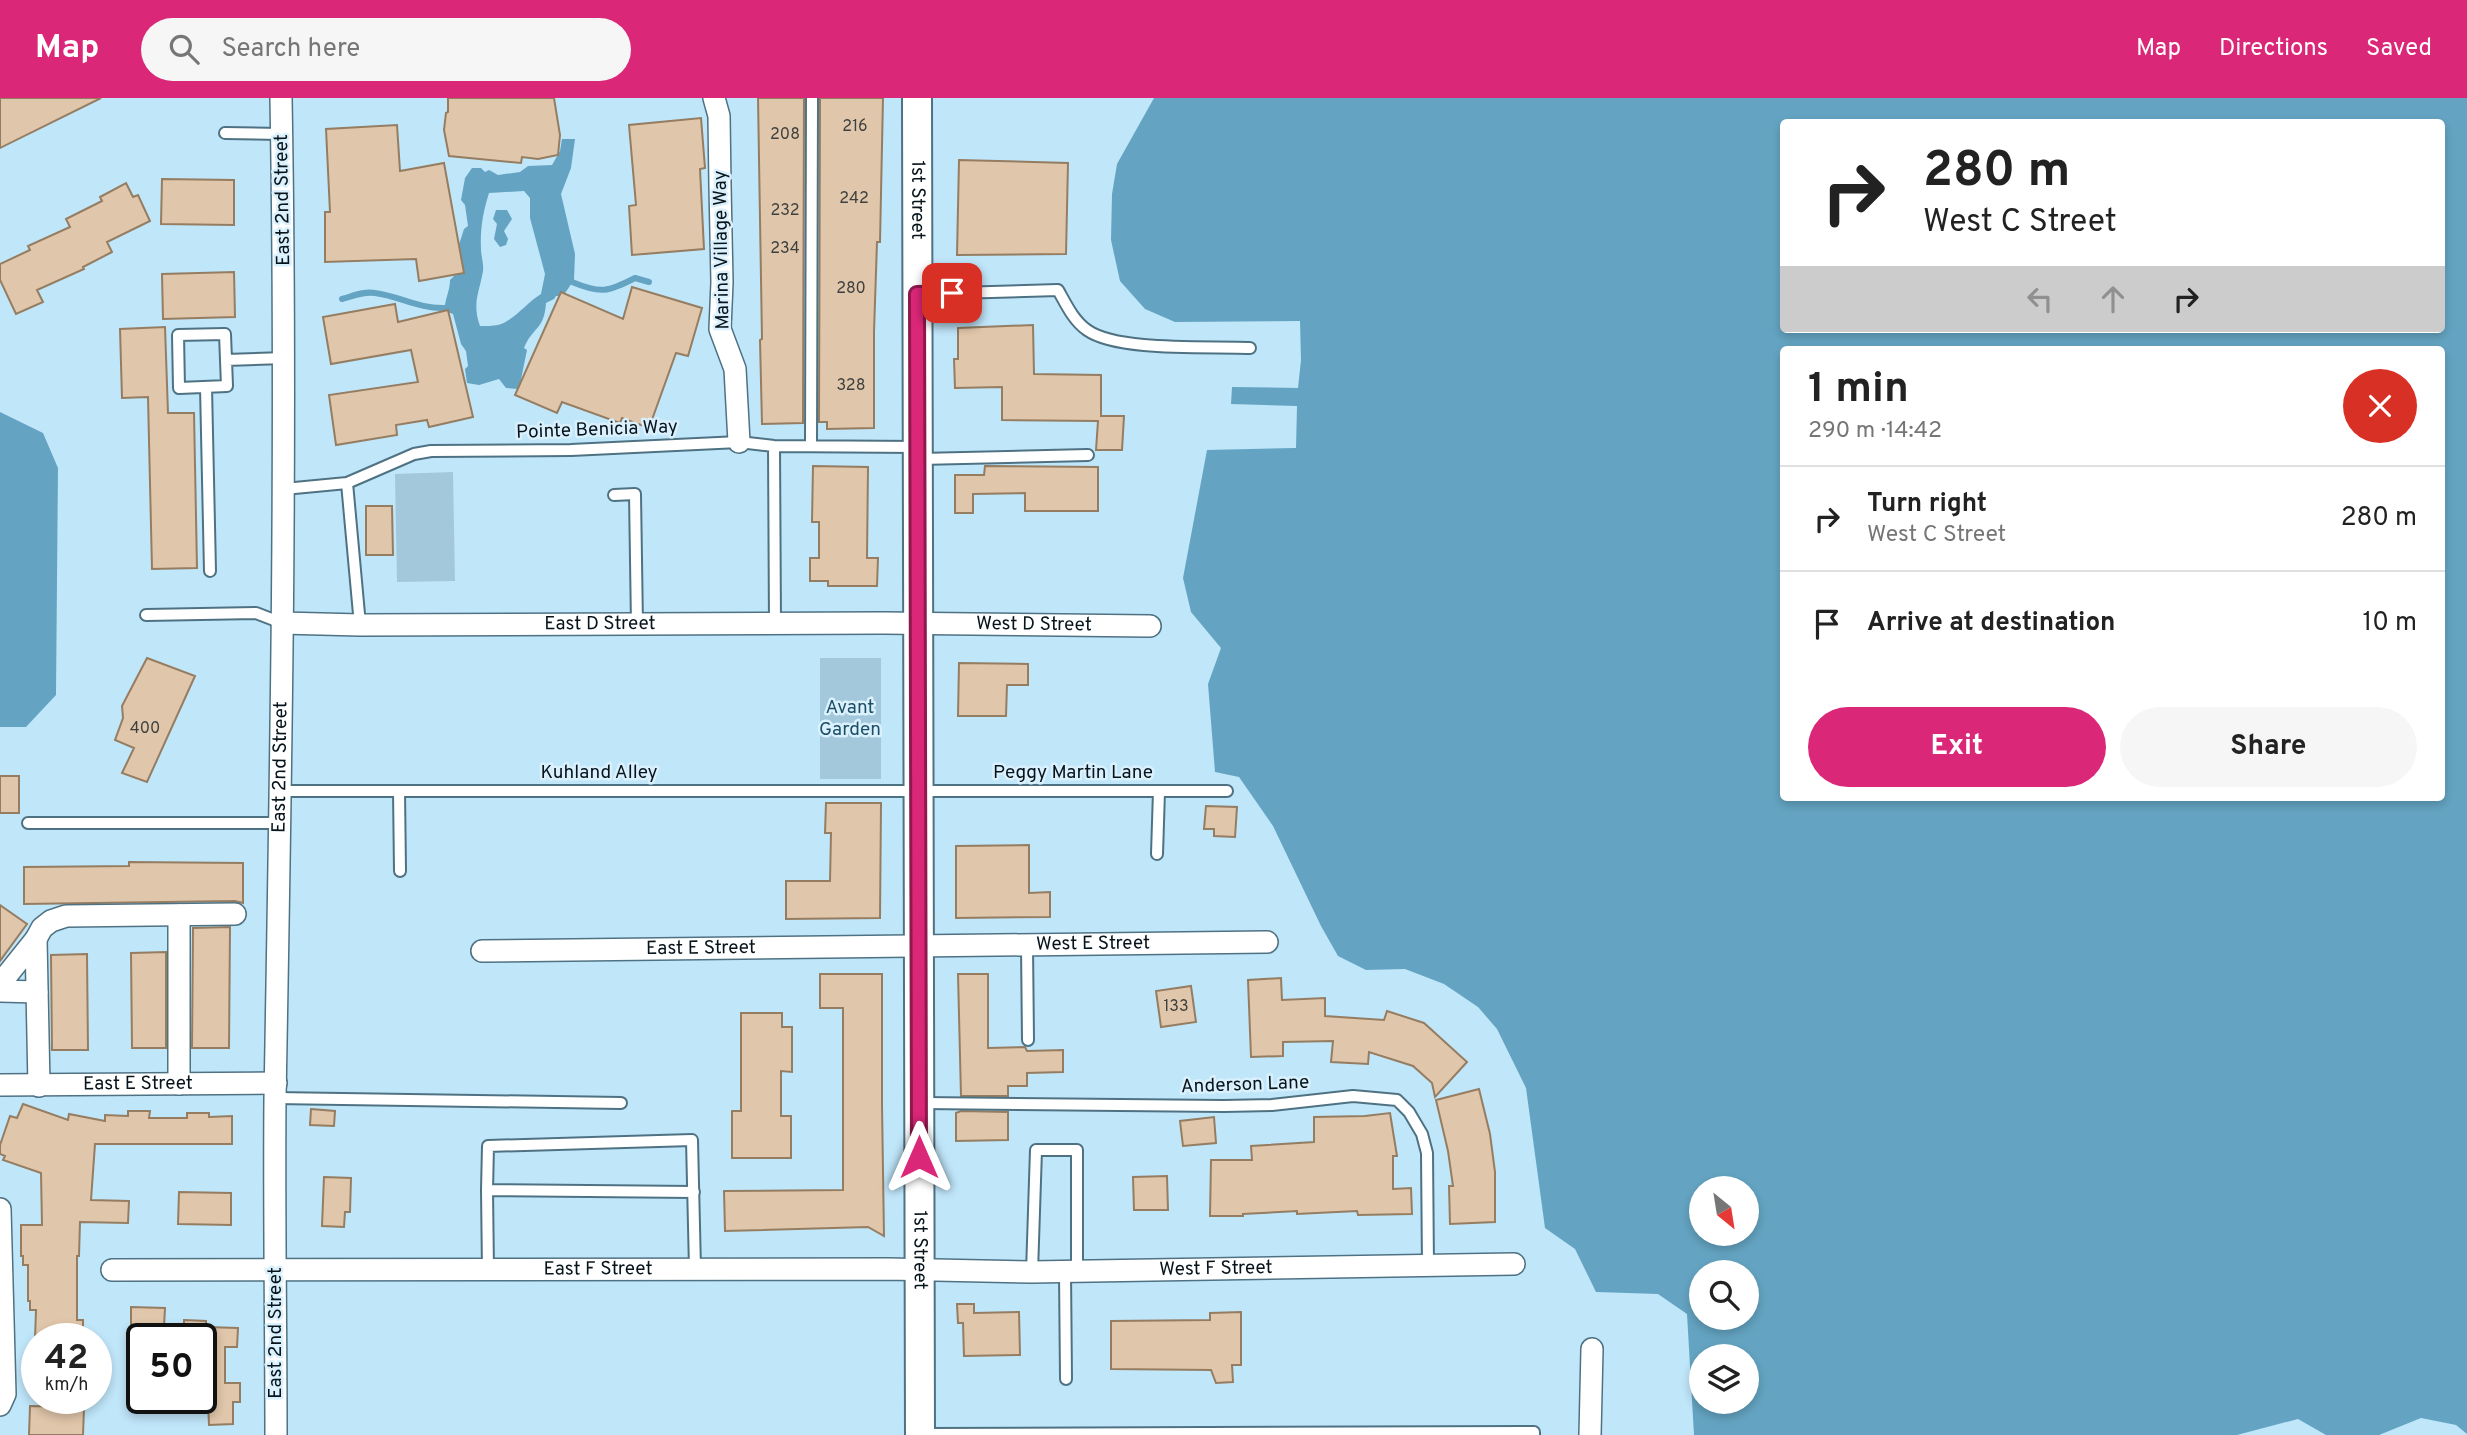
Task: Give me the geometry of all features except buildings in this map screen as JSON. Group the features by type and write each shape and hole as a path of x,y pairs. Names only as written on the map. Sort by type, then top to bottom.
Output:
{"main road":[{"name":"1st Street","path":"917,98 920,1434"}],"street":[{"name":"East 2nd Street","path":"276,1435 276,1091 285,358 281,98"},
{"name":"Marina Village Way","path":"714,98 719,116 722,282 720,329 735,369 739,442"},
{"name":"East D Street","path":"282,623 918,624"},
{"name":"West D Street","path":"918,624 1150,626"},
{"path":"179,915 179,1084"},
{"path":"0,984 42,928 51,921 66,916 235,915"},
{"path":"36,939 39,1086"},
{"name":"West E Street","path":"919,947 1266,942"},
{"name":"East E Street","path":"482,951 919,947"},
{"path":"0,991 37,992"},
{"name":"East E Street","path":"0,1085 179,1084 276,1091"},
{"path":"0,1209 5,1394 0,1405"},
{"name":"West F Street","path":"919,1271 1071,1272 1514,1264"},
{"name":"East F Street","path":"112,1270 919,1271"},
{"path":"1590,1435 1592,1349"}],"lane":[{"path":"811,446 812,98"},
{"path":"225,133 282,134"},
{"path":"917,294 1058,290 1072,315 1087,330 1104,338 1138,344 1250,348"},
{"path":"225,334 226,360 227,386 179,388 178,335 225,334"},
{"path":"226,360 285,358"},
{"path":"205,387 210,571"},
{"name":"Pointe Benicia Way","path":"284,489 347,483 414,454 431,451 571,450 739,442 917,453 1088,455"},
{"path":"774,446 775,624"},
{"path":"347,483 360,625"},
{"path":"614,495 635,494 637,625"},
{"path":"146,615 256,613 282,623"},
{"name":"Kuhland Alley","path":"279,791 918,790"},
{"name":"Peggy Martin Lane","path":"918,790 1227,791"},
{"path":"399,791 400,871"},
{"path":"1157,854 1159,791"},
{"path":"29,823 279,823"},
{"path":"1027,946 1028,1040"},
{"path":"276,1091 621,1103"},
{"name":"Anderson Lane","path":"919,1103 1224,1106 1272,1105 1353,1096 1397,1100 1409,1112 1422,1134 1427,1153 1428,1267"},
{"path":"488,1270 488,1146 692,1140 695,1269"},
{"path":"1032,1272 1036,1150 1077,1150 1066,1379"},
{"path":"487,1190 694,1192"},
{"path":"920,1434 1534,1432 1534,1435"}],"green space":[{"path":"453,472 455,581 397,582 395,474"},
{"name":"Avant Garden","path":"820,658 881,658 881,779 820,779"}],"shaded area":[{"path":"1154,98 2467,98 2467,1434 2456,1425 2421,1418 2379,1435 2326,1435 2298,1419 2237,1435 1694,1435 1693,1414 1759,1414 1759,1344 1689,1344 1689,1349 1687,1314 1658,1294 1596,1292 1575,1249 1545,1228 1526,1088 1497,1029 1478,1007 1444,984 1405,969 1366,970 1338,956 1273,826 1239,777 1215,772 1208,684 1221,648 1191,612 1183,578 1207,450 1296,448 1297,406 1231,404 1232,387 1298,388 1301,360 1300,321 1175,322 1145,309 1120,281 1111,240 1112,194 1117,164"},
{"path":"562,139 575,139 571,168 561,194 575,254 574,280 563,296 556,296 546,303 541,324 524,348 527,350 519,389 506,388 499,379 479,385 467,383 466,351 461,344 453,314 445,311 450,280 457,273 455,257 464,229 468,226 465,205 461,200 465,178 472,168 481,168 485,172 489,170 498,175 520,172 528,166 552,165 560,151","holes":["524,191 530,198 530,218 545,274 541,294 504,323 480,326 476,305 483,268 481,234 489,193"]},
{"path":"496,210 507,210 512,219 504,231 508,239 506,245 500,247 494,239 497,224 493,219"},
{"path":"0,412 43,433 58,468 56,695 26,727 0,727"}],"waterway":[{"path":"572,282 598,290 611,289 635,278 649,282"},
{"path":"342,299 371,293 445,308"}],"route":[{"path":"919,1157 917,294 952,293"}]}
